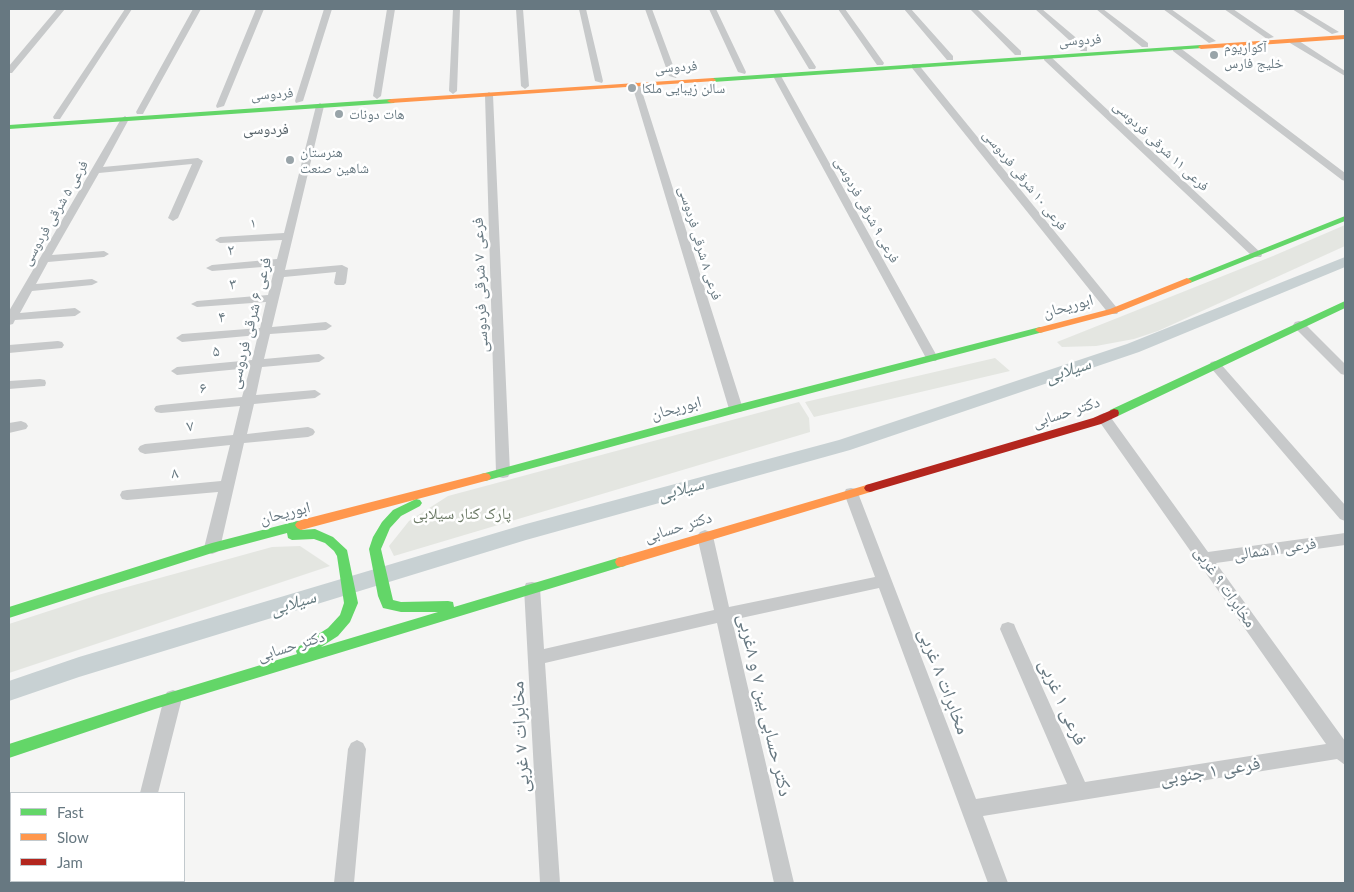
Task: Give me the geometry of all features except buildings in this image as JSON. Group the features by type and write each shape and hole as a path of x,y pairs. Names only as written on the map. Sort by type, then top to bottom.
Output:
{"main road":[{"name":"فردوسی","path":"10,124 57,117 950,58 1047,58 1293,41 1342,34"},
{"name":"فردوسی","path":"10,124 125,119 777,76 915,66 1018,54 1084,49 1342,34"},
{"name":"ابوریحان","path":"9,612 212,548 1113,311 1257,255 1345,218"},
{"name":"دکتر حسابی","path":"9,751 173,698 481,603 1104,418 1345,304"},
{"path":"442,489 397,513 382,530 375,549 388,604 418,608 481,603"},
{"path":"259,536 315,534 329,540 341,552 351,603 345,618 333,632 270,669"}],"street":[{"path":"9,71 61,9"},
{"path":"57,117 128,9"},
{"path":"140,112 197,9"},
{"path":"220,106 260,9"},
{"path":"300,101 328,9"},
{"path":"377,96 391,9"},
{"path":"453,91 456,9"},
{"path":"519,9 525,86"},
{"path":"582,9 598,81"},
{"path":"648,9 673,76"},
{"path":"712,9 742,72"},
{"path":"776,9 812,67"},
{"path":"841,9 880,63"},
{"path":"907,9 950,58"},
{"path":"973,9 1018,54"},
{"path":"1038,9 1084,49"},
{"path":"1099,9 1145,45"},
{"path":"1166,9 1212,41"},
{"path":"1228,9 1270,37"},
{"path":"1296,9 1342,34"},
{"path":"1293,41 1345,74"},
{"path":"1176,49 1345,178"},
{"name":"فرعی ۱۱ شرقی فردوسی","path":"1047,58 1257,255"},
{"name":"فرعی ۱۰ شرقی فردوسی","path":"915,66 1113,311"},
{"name":"فرعی ۹ شرقی فردوسی","path":"777,76 932,358"},
{"name":"فرعی ۸ شرقی فردوسی","path":"636,85 736,409"},
{"name":"فرعی ۷ شرقی فردوسی","path":"489,95 503,473"},
{"name":"فرعی ۶ شرقی فردوسی","path":"212,548 320,106"},
{"name":"فرعی ۵ شرقی فردوسی","path":"10,319 125,119"},
{"path":"96,170 198,161 174,218"},
{"name":"۱","path":"220,240 288,236"},
{"path":"44,259 104,254"},
{"name":"۲","path":"212,268 342,268 340,283"},
{"path":"28,288 92,282"},
{"name":"۳","path":"197,304 273,298"},
{"path":"10,319 75,312"},
{"path":"1298,325 1345,371"},
{"path":"265,331 326,326"},
{"name":"۴","path":"182,338 265,331"},
{"path":"9,349 58,345"},
{"path":"257,363 319,358"},
{"name":"۵","path":"177,371 257,363"},
{"path":"1215,365 1345,515"},
{"path":"9,385 40,383"},
{"path":"248,401 316,394"},
{"name":"۶","path":"161,409 248,401"},
{"name":"مخابرات ۹ غربی","path":"1104,418 1343,753"},
{"path":"239,438 308,432"},
{"name":"۷","path":"145,448 239,438"},
{"name":"۸","path":"127,496 227,486"},
{"name":"مخابرات ۸ غربی","path":"851,493 998,883"},
{"name":"دکتر حسابی بین ۷ و ۸غربی","path":"705,536 784,883"},
{"name":"فرعی ۱ شمالی","path":"1205,558 1345,539"},
{"path":"536,658 723,615 884,581"},
{"name":"مخابرات ۷ غربی","path":"532,588 550,883"},
{"name":"فرعی ۱ غربی","path":"1008,630 1080,792"},
{"path":"149,792 173,698"},
{"path":"344,883 356,748"},
{"name":"فرعی ۱ جنوبی","path":"970,809 1343,753"}],"green space":[{"path":"1345,225 1345,246 1158,331 1134,339 1096,346 1062,347 1057,342 1273,256"},
{"path":"995,358 1010,371 814,417 805,402"},
{"name":"پارک کنار سیلابی","path":"799,402 809,418 810,432 394,556 389,546 409,521 448,496"},
{"path":"300,546 330,566 9,673 9,624 98,595 272,547"}],"waterway":[{"name":"سیلابی","path":"9,691 79,667 526,532 843,445 1133,348 1345,262"}],"traffic: fast":[{"path":"713,80 1201,47"},
{"path":"9,127 391,101"},
{"path":"1187,281 1345,218"},
{"path":"1114,413 1345,304"},
{"path":"485,477 1040,330"},
{"path":"416,503 397,513 386,525 379,537 375,549 385,596 388,604 401,607 448,606"},
{"path":"9,612 212,548 301,525"},
{"path":"292,535 315,534 329,540 338,548 343,554 351,603 345,618 333,632 303,651"},
{"path":"9,751 155,703 621,562"}],"traffic: slow":[{"path":"1201,47 1345,37"},
{"path":"391,101 713,80"},
{"path":"1040,330 1113,311 1187,281"},
{"path":"301,525 485,477"},
{"path":"621,562 870,488"}],"traffic: jam":[{"path":"870,488 1097,421 1114,413"}],"place":[{"name":"آکواریوم خلیج فارس","path":"1214,55"},
{"name":"سالن زیبایی ملکا","path":"632,88"},
{"name":"هات دونات","path":"339,114"},
{"name":"هنرستان شاهین صنعت","path":"290,160"}],"district":[{"name":"فردوسی","path":"266,129"}]}
